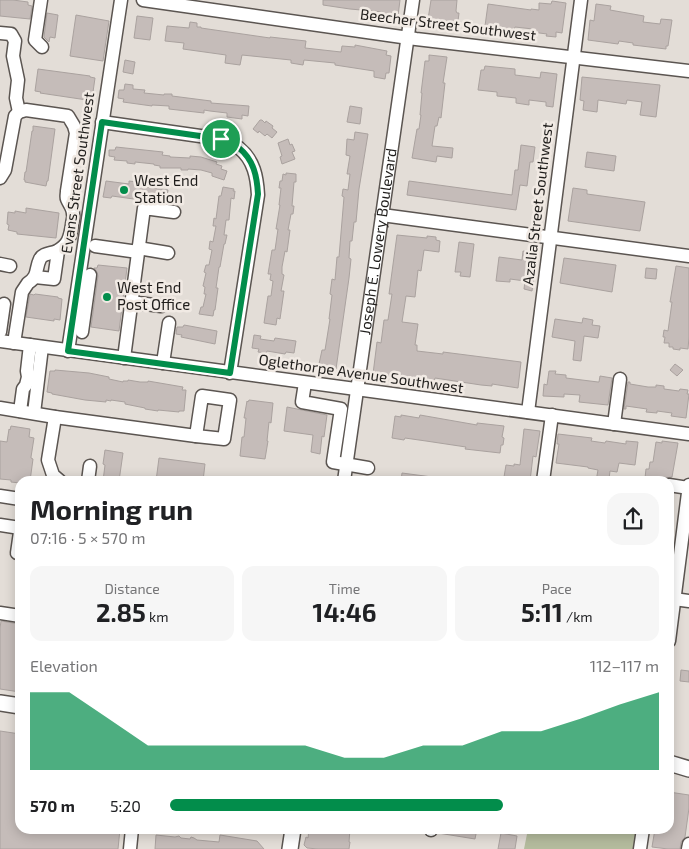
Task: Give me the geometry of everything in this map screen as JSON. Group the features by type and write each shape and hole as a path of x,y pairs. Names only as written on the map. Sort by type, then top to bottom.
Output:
{"main road":[{"path":"0,702 15,705"},
{"path":"674,765 689,769"},
{"path":"290,849 292,834"}],"street":[{"path":"41,0 35,40 42,47"},
{"name":"Evans Street Southwest","path":"68,351 77,332 102,122 120,0"},
{"name":"Beecher Street Southwest","path":"143,0 407,37 689,71"},
{"name":"Joseph E. Lowery Boulevard","path":"345,476 412,0"},
{"name":"Azalia Street Southwest","path":"528,412 580,0"},
{"path":"0,33 11,34 15,41 13,56 18,80 16,98 19,112"},
{"path":"0,178 5,170 14,116 26,110 68,116 76,133 67,191 67,199 71,204 74,214 70,238 63,248 41,257 37,274 22,292 14,343"},
{"path":"102,122 221,139 239,148 252,165 257,180 258,194 230,373"},
{"path":"124,358 144,208 174,212"},
{"path":"382,215 689,256"},
{"path":"95,246 168,253"},
{"path":"35,277 54,279 58,251"},
{"path":"77,332 90,275"},
{"path":"131,302 161,306"},
{"path":"0,332 4,304"},
{"path":"163,364 168,323"},
{"name":"Oglethorpe Avenue Southwest","path":"0,341 689,434"},
{"path":"20,411 23,389 19,384 19,379 28,371 36,346"},
{"path":"34,413 36,346"},
{"path":"614,424 620,379"},
{"path":"305,383 302,402 341,410 333,462 368,468"},
{"path":"0,408 196,436"},
{"path":"545,476 552,415"},
{"path":"54,476 48,460 56,417"},
{"path":"89,476 90,466"},
{"path":"674,486 689,487 674,599 689,601"},
{"path":"0,496 15,498"},
{"path":"0,525 15,527"},
{"path":"0,613 15,615"},
{"path":"130,849 132,834"},
{"path":"640,849 642,834"},
{"path":"688,849 689,844"}],"green space":[{"path":"527,834 636,834 634,849 524,849"}],"building":[{"path":"0,0 28,2 28,5 32,6 30,19 0,16"},
{"path":"323,0 400,0 398,16 383,12 323,5"},
{"path":"431,0 457,0 456,11 459,13 458,21 456,21 455,25 435,24 435,27 427,26"},
{"path":"552,1 566,3 562,33 556,32 556,37 532,32 533,29 515,27 514,30 485,26 488,4 539,10 539,3 551,4"},
{"path":"596,4 611,6 610,10 644,16 643,22 660,24 661,19 672,20 668,46 666,46 666,49 633,45 633,43 619,41 618,44 588,40 590,20 594,21"},
{"path":"47,13 58,15 55,38 50,37 49,42 44,37"},
{"path":"76,15 109,21 103,61 70,56"},
{"path":"137,16 153,18 150,40 134,38"},
{"path":"190,22 197,23 197,27 201,28 306,41 305,48 341,52 342,46 355,47 355,45 387,51 386,55 391,56 389,73 386,73 385,79 374,77 374,71 335,65 335,63 304,60 303,65 291,63 291,60 242,55 240,65 225,63 226,55 183,49 184,43 165,41 167,26 189,28"},
{"path":"429,55 447,57 441,118 439,117 437,126 435,126 432,146 453,148 452,158 437,156 436,162 412,158 421,115 421,93 425,61 429,61"},
{"path":"125,60 135,62 133,74 123,72"},
{"path":"485,66 515,69 515,75 540,78 541,72 557,74 553,107 546,106 546,102 529,100 529,105 516,103 516,98 497,96 497,92 478,90 481,70 484,70"},
{"path":"38,69 95,78 92,99 87,100 35,91"},
{"path":"582,77 660,85 656,117 640,115 642,102 627,100 626,104 598,100 597,112 583,110 584,101 580,100"},
{"path":"125,84 133,85 133,89 145,90 144,93 172,94 172,96 211,101 211,103 249,106 248,116 242,115 242,119 227,117 227,113 204,110 204,113 169,109 169,106 123,102 124,99 118,98 119,90 124,90"},
{"path":"350,106 362,108 360,124 347,122"},
{"path":"260,120 265,123 266,121 277,132 272,138 253,129"},
{"path":"33,126 55,129 46,186 25,182 24,180"},
{"path":"355,132 368,134 356,222 354,222 352,241 350,241 349,278 336,369 319,364 322,350 325,350 330,319 332,279 335,280 337,257 339,257 343,189 348,190 350,174 347,174 350,156 346,155 347,139 354,140"},
{"path":"288,139 295,151 292,152 295,159 282,164 278,143"},
{"path":"521,145 535,147 533,162 530,162 527,186 520,185 516,210 407,195 409,181 512,195"},
{"path":"116,147 163,152 162,155 170,157 201,157 217,162 216,164 222,166 221,169 227,171 224,180 212,176 212,173 201,170 181,170 181,168 160,168 160,166 154,164 127,163 127,161 114,160 115,157 109,156 109,150 115,150"},
{"path":"587,152 616,156 614,171 585,167"},
{"path":"286,173 296,174 296,182 294,182 292,206 294,206 288,230 290,230 287,252 285,251 282,267 282,274 284,275 281,291 284,291 280,319 277,318 276,325 264,323 268,296 271,296 273,281 270,280 271,274 268,274 272,250 275,250 278,229 276,229 280,205 280,181 282,181 283,174 286,175"},
{"path":"106,181 129,184 129,181 137,182 137,186 168,190 166,203 142,198 141,200 112,196 111,198 103,197"},
{"path":"223,187 234,189 233,191 235,191 234,199 231,198 229,220 226,220 224,235 227,235 219,267 216,288 218,288 213,316 199,314 206,294 204,294 205,287 203,286 206,273 204,272 206,265 209,265 212,250 209,249 210,241 213,242 216,226 213,226 214,218 216,219 219,196 221,196"},
{"path":"573,188 587,190 587,194 645,202 640,231 568,221"},
{"path":"26,208 59,213 56,238 17,234 17,232 8,230 8,212 26,213"},
{"path":"397,235 436,237 436,240 440,241 439,252 424,250 421,271 418,270 415,297 406,296 402,322 418,324 415,345 417,345 417,351 443,354 443,352 521,362 518,388 435,378 434,382 373,374 377,342 381,343 384,320 388,320 392,294 389,294"},
{"path":"459,242 474,244 470,277 460,276 461,272 455,272"},
{"path":"523,251 537,254 532,291 524,289 525,281 510,279 510,282 496,281 499,257 522,260"},
{"path":"564,258 616,265 612,292 560,283"},
{"path":"98,265 127,268 119,331 91,327 98,276 94,268 97,268"},
{"path":"676,266 689,268 688,349 680,348 680,350 669,347 669,343 664,343 665,337 663,337 664,330 668,331 672,302 670,302"},
{"path":"646,268 657,269 656,279 645,278"},
{"path":"30,294 62,299 60,320 54,319 54,321 26,317"},
{"path":"583,318 593,320 592,325 600,326 598,338 584,336 581,361 573,360 575,341 552,337 555,319 582,323"},
{"path":"184,325 217,331 215,344 181,337 182,335 176,334 177,327 183,327"},
{"path":"254,335 261,336 260,339 274,341 275,338 296,341 294,353 258,352 259,349 252,348"},
{"path":"675,364 683,370 677,376 670,370"},
{"path":"50,371 89,373 123,382 128,380 148,381 183,387 182,390 186,390 184,411 158,411 125,404 125,402 85,400 52,394 47,392"},
{"path":"549,371 556,371 555,374 566,375 566,378 598,382 600,376 612,378 608,405 579,402 580,395 564,394 564,397 543,396 544,384 547,385"},
{"path":"628,382 648,387 656,387 656,385 664,386 664,389 688,390 686,418 671,416 672,413 646,412 647,409 626,406 626,409 624,409"},
{"path":"247,401 273,403 265,459 240,456 246,418 244,418"},
{"path":"287,407 327,415 320,454 311,452 313,435 284,431"},
{"path":"401,415 419,418 420,415 477,425 477,423 504,426 503,445 501,445 500,453 465,449 466,447 405,438 404,440 392,438 395,416 401,417"},
{"path":"11,426 30,429 29,437 34,438 31,476 15,476 15,482 0,479 0,441 7,442"},
{"path":"524,429 540,431 536,457 533,456 531,476 504,476 506,465 520,465"},
{"path":"558,434 592,438 591,441 605,443 606,441 626,444 626,441 638,442 635,465 619,463 617,472 610,471 609,476 597,476 598,470 588,467 556,463 559,444 557,444"},
{"path":"662,441 678,443 672,476 645,476 646,469 649,469 650,462 653,462 656,442 662,443"},
{"path":"105,450 123,453 120,476 104,476 105,465 103,464"},
{"path":"159,458 205,464 204,476 157,476"},
{"path":"402,473 424,476 402,476"},
{"path":"1,621 15,623 15,691 0,689"},
{"path":"681,670 689,671 689,682 680,681"},
{"path":"0,731 15,733 15,834 120,834 118,849 0,849"},
{"path":"674,793 689,795 685,837 681,842 680,849 652,847 654,834 674,834"},
{"path":"308,834 350,834 349,849 307,848 304,845 306,837 308,838"},
{"path":"444,834 476,834 475,839"},
{"path":"501,834 517,836 515,849 498,849"},
{"path":"156,835 179,836 190,839 191,837 197,840 219,842 220,835 257,841 264,849 155,849"}],"place":[{"name":"West End Station","path":"124,190"},
{"name":"West End Post Office","path":"107,297"}],"route":[{"path":"102,122 221,139 239,148 247,157 257,180 258,194 230,373 68,351 102,122"}]}
